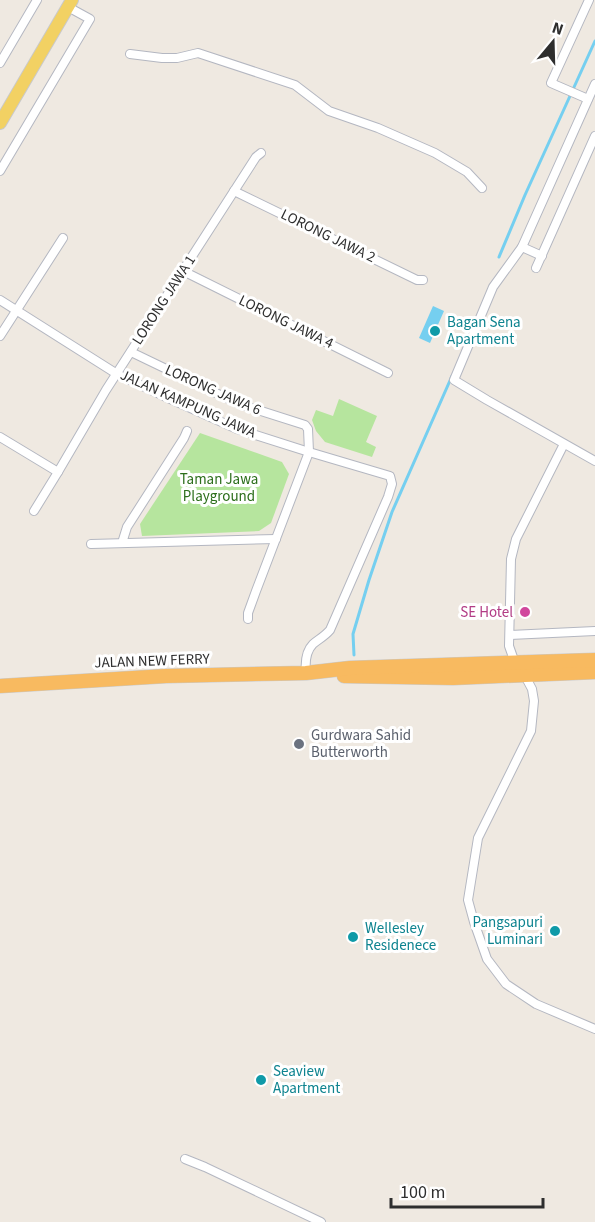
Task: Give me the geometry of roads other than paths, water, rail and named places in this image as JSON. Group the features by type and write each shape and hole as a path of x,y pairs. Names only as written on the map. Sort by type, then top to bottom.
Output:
{"highway":[{"name":"JALAN NEW FERRY","path":"306,674 350,668 595,660"},
{"name":"JALAN NEW FERRY","path":"0,686 166,676 306,674 453,678 595,672"}],"main road":[{"path":"0,123 70,3"}],"street":[{"path":"0,63 37,0"},
{"path":"588,99 551,83 589,0"},
{"path":"0,171 90,19 70,3"},
{"path":"130,54 177,58 198,53 295,85 329,111 378,128 435,153 467,172 482,188"},
{"path":"595,84 522,247 493,287 454,380 595,461"},
{"path":"536,268 595,136"},
{"name":"LORONG JAWA 1","path":"34,511 117,374 256,157 261,153"},
{"name":"LORONG JAWA 2","path":"234,191 417,280 423,280"},
{"path":"0,336 63,238"},
{"path":"522,247 542,256"},
{"name":"LORONG JAWA 4","path":"183,271 388,373"},
{"name":"JALAN KAMPUNG JAWA","path":"0,300 117,374 168,398 237,429 390,476 392,484 388,497 330,630 308,650 305,661 306,674"},
{"name":"LORONG JAWA 6","path":"131,352 239,404 305,425 308,429 309,452"},
{"path":"122,543 128,527 187,431"},
{"path":"0,437 58,472"},
{"path":"564,444 513,548 509,646 515,663 532,689 534,701 531,731 478,838 468,900 487,959 506,984 536,1004 595,1029"},
{"path":"248,619 248,613 309,452"},
{"path":"92,544 276,539"},
{"path":"510,635 595,631"},
{"path":"185,1159 321,1222"}],"water":[{"path":"433,306 444,311 430,343 419,338"}],"waterway":[{"path":"499,257 595,41"},
{"path":"354,655 353,634 392,512 452,376"}],"place":[{"name":"Bagan Sena Apartment","path":"435,331"},
{"name":"SE Hotel","path":"525,612"},
{"name":"Gurdwara Sahid Butterworth","path":"299,744"},
{"name":"Pangsapuri Luminari","path":"555,931"},
{"name":"Wellesley Residenece","path":"353,937"},
{"name":"Seaview Apartment","path":"261,1080"}],"park label":[{"name":"Taman Jawa Playground","path":"219,488"}]}
